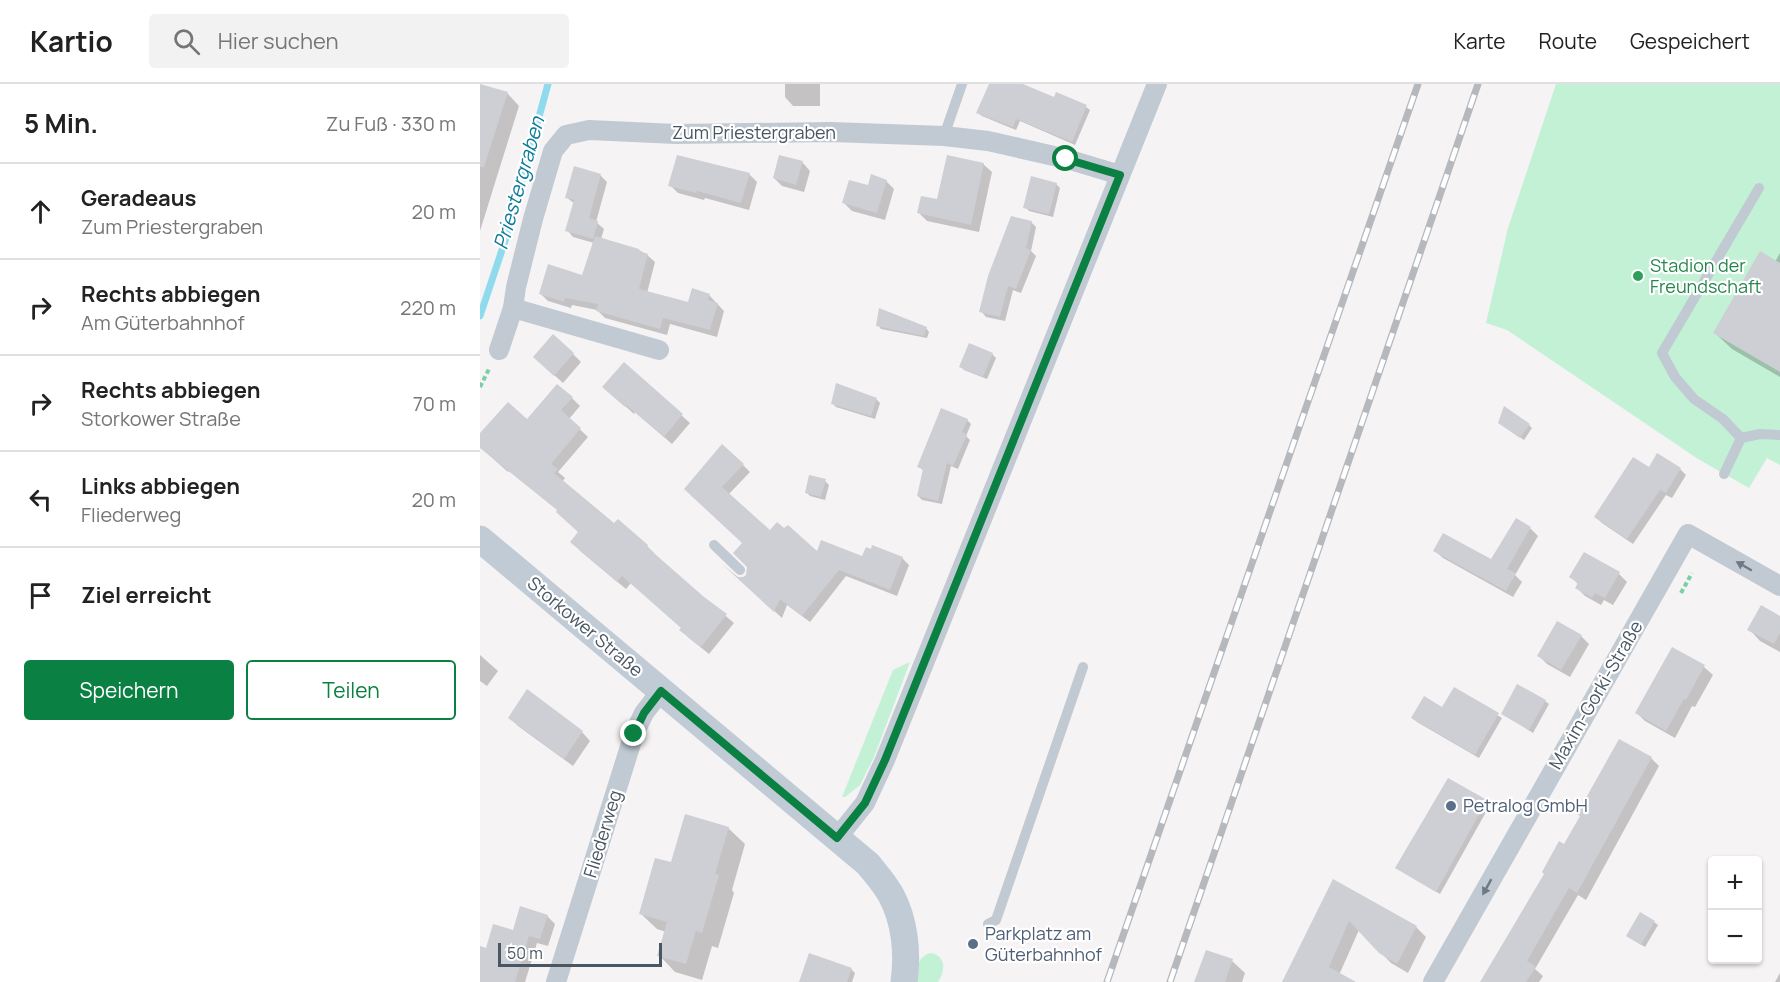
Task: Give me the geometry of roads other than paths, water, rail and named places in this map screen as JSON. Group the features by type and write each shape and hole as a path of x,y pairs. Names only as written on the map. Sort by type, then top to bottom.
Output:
{"main road":[{"name":"Storkower Straße","path":"480,539 868,864 891,893 902,925 907,964 904,982"}],"street":[{"path":"837,838 865,803 885,760 1157,84"},
{"name":"Zum Priestergraben","path":"499,351 513,308 527,242 554,151 566,135 589,130 676,134 831,132 944,136 988,141 1066,159 1120,175"},
{"path":"513,308 659,350"},
{"name":"Maxim-Gorki-Straße","path":"1433,982 1688,534 1780,586"},
{"name":"Fliederweg","path":"556,982 634,734 644,713 661,691"}],"lane":[{"path":"944,136 962,84"},
{"path":"1741,438 1723,419 1694,399 1675,377 1662,353 1759,188"},
{"path":"1741,438 1760,434 1780,435"},
{"path":"1724,474 1741,438"},
{"path":"714,545 740,570"},
{"path":"988,924 996,920 1083,667"}],"waterway":[{"name":"Priestergraben","path":"480,316 505,241 548,84"}],"railway":[{"path":"1107,982 1418,84"},
{"path":"1170,982 1478,84"}],"place":[{"name":"Stadion der Freundschaft","path":"1638,276"},
{"name":"Petralog GmbH","path":"1451,806"},
{"name":"Parkplatz am Güterbahnhof","path":"973,944"}]}
